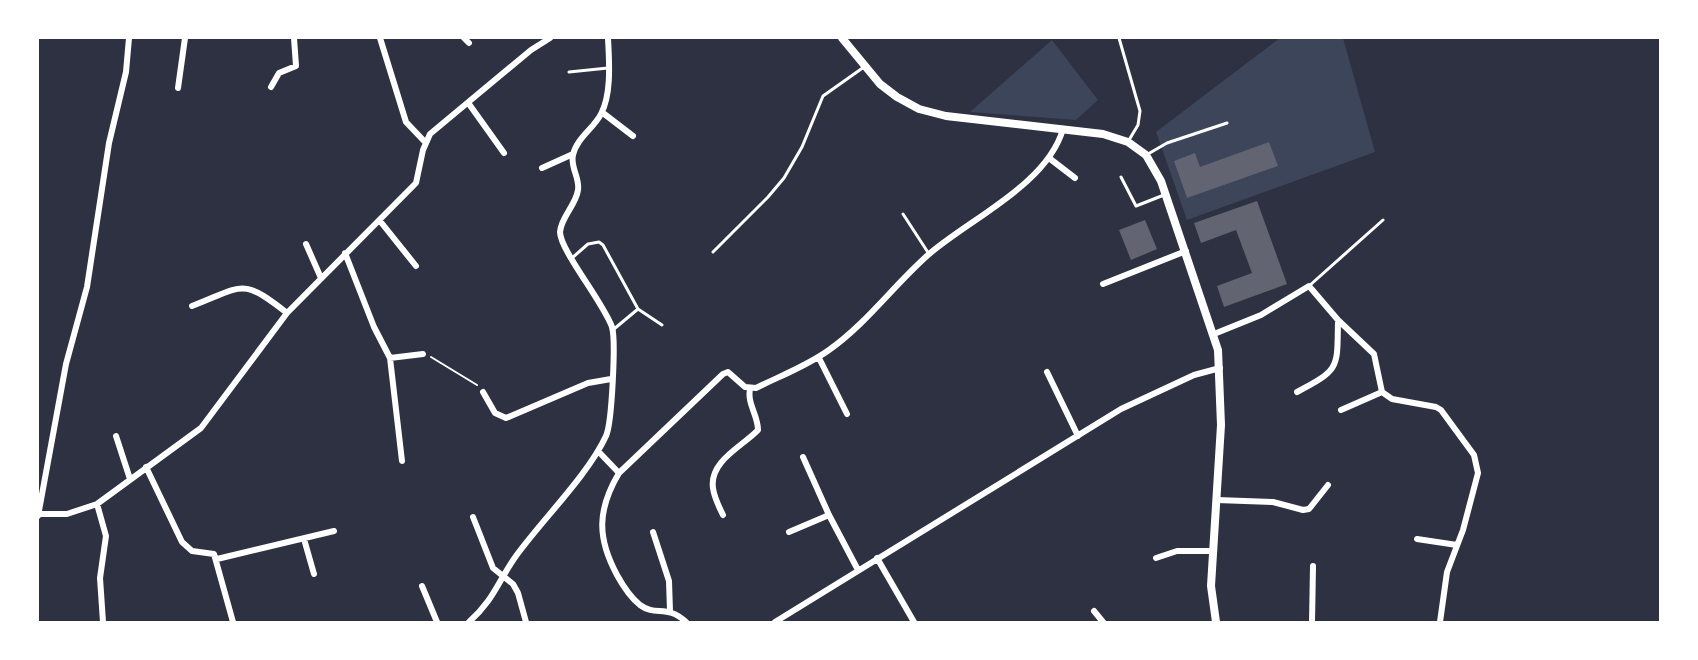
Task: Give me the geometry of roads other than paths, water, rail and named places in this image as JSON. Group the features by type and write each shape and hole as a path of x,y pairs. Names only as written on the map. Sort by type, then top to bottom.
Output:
{"street":[{"path":"129,38 126,72 108,152 87,286 66,364 38,515 67,514 97,504 146,466 194,436 209,421 249,362 287,314 416,183 425,142 438,127 469,104 531,50 550,38"},
{"path":"178,88 185,38"},
{"path":"271,87 279,73 296,66 294,38"},
{"path":"380,38 406,122 425,142"},
{"path":"464,38 469,44"},
{"path":"469,622 493,597 517,555 598,451 609,426 613,330 604,308 572,258 560,233 561,225 578,191 573,154 578,142 590,131 603,112 608,68 608,38"},
{"path":"842,38 864,67 897,97 930,113 1102,134 1128,142 1146,155 1166,194 1214,334 1221,368 1221,425 1213,551 1212,604 1216,622"},
{"path":"469,104 504,153"},
{"path":"603,112 633,136"},
{"path":"686,622 670,611 647,609 640,605 622,583 608,557 603,544 603,518 610,488 619,473 723,374 728,372 734,374 745,387 750,389 819,358 862,324 929,254 1029,179 1049,158 1059,142 1062,129"},
{"path":"542,168 573,154"},
{"path":"1049,158 1075,178"},
{"path":"380,221 416,266"},
{"path":"306,243 321,279"},
{"path":"1103,284 1186,251"},
{"path":"345,253 374,327 390,358 402,461"},
{"path":"1214,334 1262,315 1309,286 1338,320 1353,331 1374,354 1382,392 1392,399 1436,407 1474,455 1478,473 1476,485 1447,572 1440,622"},
{"path":"192,306 244,287 259,291 287,314"},
{"path":"1297,392 1327,376 1335,367 1338,320"},
{"path":"390,358 423,354"},
{"path":"819,358 847,414"},
{"path":"775,622 1143,397 1201,372 1221,368"},
{"path":"1047,372 1078,436"},
{"path":"483,392 495,413 506,418 588,382 611,379"},
{"path":"723,515 712,488 713,481 725,458 758,430 758,422 750,400 750,389"},
{"path":"1341,410 1382,392"},
{"path":"116,436 130,479"},
{"path":"598,451 619,473"},
{"path":"803,457 829,515 858,570"},
{"path":"146,466 182,542 192,550 210,552 217,560 233,622"},
{"path":"1216,500 1273,502 1303,510 1310,509 1328,485"},
{"path":"97,504 106,536 100,578 103,622"},
{"path":"789,532 829,515"},
{"path":"473,517 493,568 518,593 526,622"},
{"path":"217,560 334,531"},
{"path":"653,532 669,581 670,611"},
{"path":"304,538 314,574"},
{"path":"1417,539 1457,545"},
{"path":"1156,558 1177,551 1213,551"},
{"path":"877,558 914,622"},
{"path":"1312,622 1313,566"},
{"path":"422,586 437,622"},
{"path":"1094,611 1103,622"}],"lane":[{"path":"1119,38 1140,111 1138,124 1128,142"},
{"path":"713,252 784,178 802,147 823,96 830,88 864,67"},
{"path":"569,72 608,68"},
{"path":"1146,155 1167,143 1227,123"},
{"path":"1121,177 1136,206 1166,194"},
{"path":"903,214 929,254"},
{"path":"1309,286 1383,220"},
{"path":"572,258 588,243 599,242 603,245 638,309 662,325"},
{"path":"613,330 638,309"}]}
